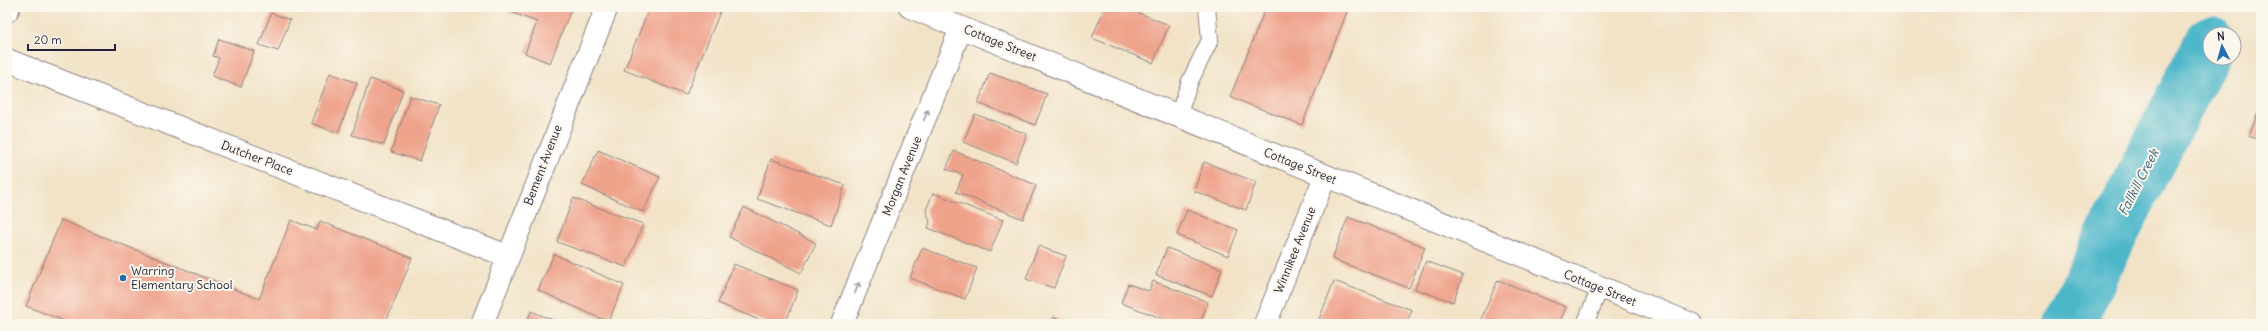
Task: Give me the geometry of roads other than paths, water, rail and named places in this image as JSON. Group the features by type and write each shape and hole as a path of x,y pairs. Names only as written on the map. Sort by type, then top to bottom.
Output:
{"street":[{"path":"7,11 9,7"},
{"name":"Bement Avenue","path":"482,324 607,7"},
{"name":"Cottage Street","path":"910,7 1325,177 1691,324"},
{"name":"Morgan Avenue","path":"842,324 961,28"},
{"name":"Dutcher Place","path":"7,60 508,256"},
{"name":"Winnikee Avenue","path":"1265,324 1325,177"}],"lane":[{"path":"1178,116 1190,81 1210,40 1207,7"},
{"path":"1585,324 1600,288"}],"waterway":[{"name":"Fallkill Creek","path":"2069,324 2121,217 2202,58"}],"place":[{"name":"Warring Elementary School","path":"123,278"}]}
